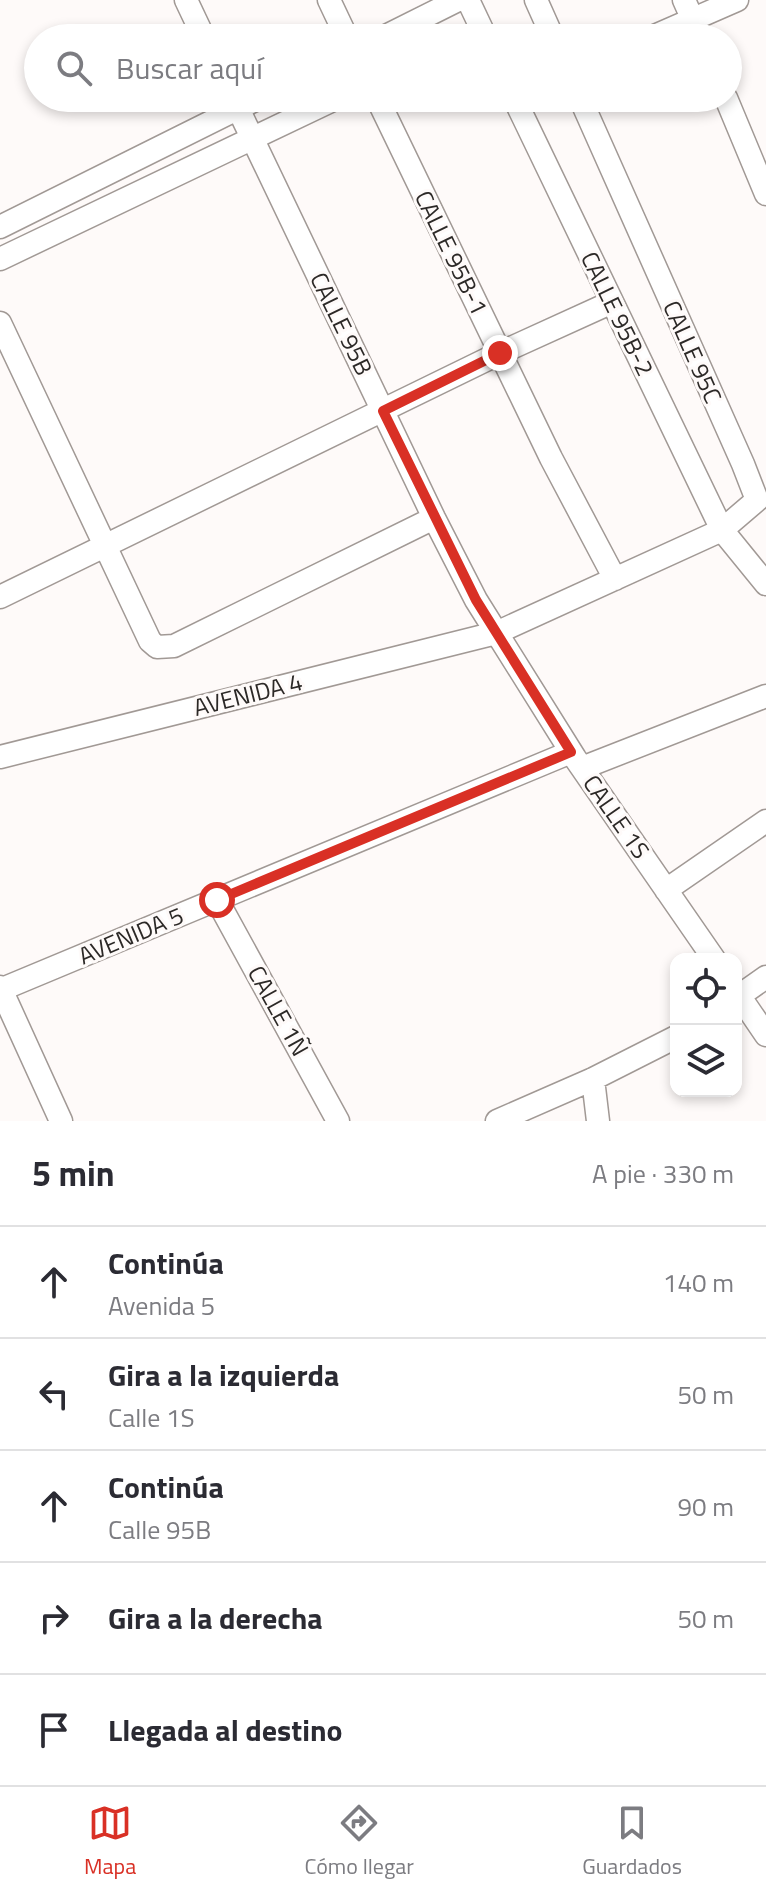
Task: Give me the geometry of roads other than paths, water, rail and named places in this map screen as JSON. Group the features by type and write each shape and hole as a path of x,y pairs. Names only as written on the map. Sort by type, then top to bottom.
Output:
{"street":[{"path":"186,0 197,24"},
{"path":"329,0 340,24"},
{"path":"410,24 458,0"},
{"path":"468,0 475,24"},
{"path":"536,0 547,24"},
{"path":"693,19 737,0"},
{"path":"0,227 218,112"},
{"name":"CALLE 95B","path":"239,112 434,518 496,633"},
{"path":"0,259 306,112"},
{"name":"CALLE 95B-1","path":"384,112 500,353 615,579"},
{"name":"CALLE 95B-2","path":"521,112 722,530"},
{"name":"CALLE 95C","path":"586,112 761,508 722,530 615,579"},
{"path":"732,112 766,194"},
{"path":"0,597 500,353 610,303"},
{"path":"0,323 150,641 157,647 174,646 434,518"},
{"path":"722,530 766,584"},
{"name":"AVENIDA 4","path":"0,757 496,633 615,579"},
{"name":"CALLE 1S","path":"496,633 577,760 710,953"},
{"name":"AVENIDA 5","path":"0,989 217,900 577,760 766,696"},
{"path":"666,890 766,821"},
{"name":"CALLE 1Ñ","path":"217,900 338,1121"},
{"path":"766,977 746,1003 766,1035"},
{"path":"0,989 61,1121"},
{"path":"497,1121 593,1079 670,1040"},
{"path":"593,1079 598,1121"}]}
